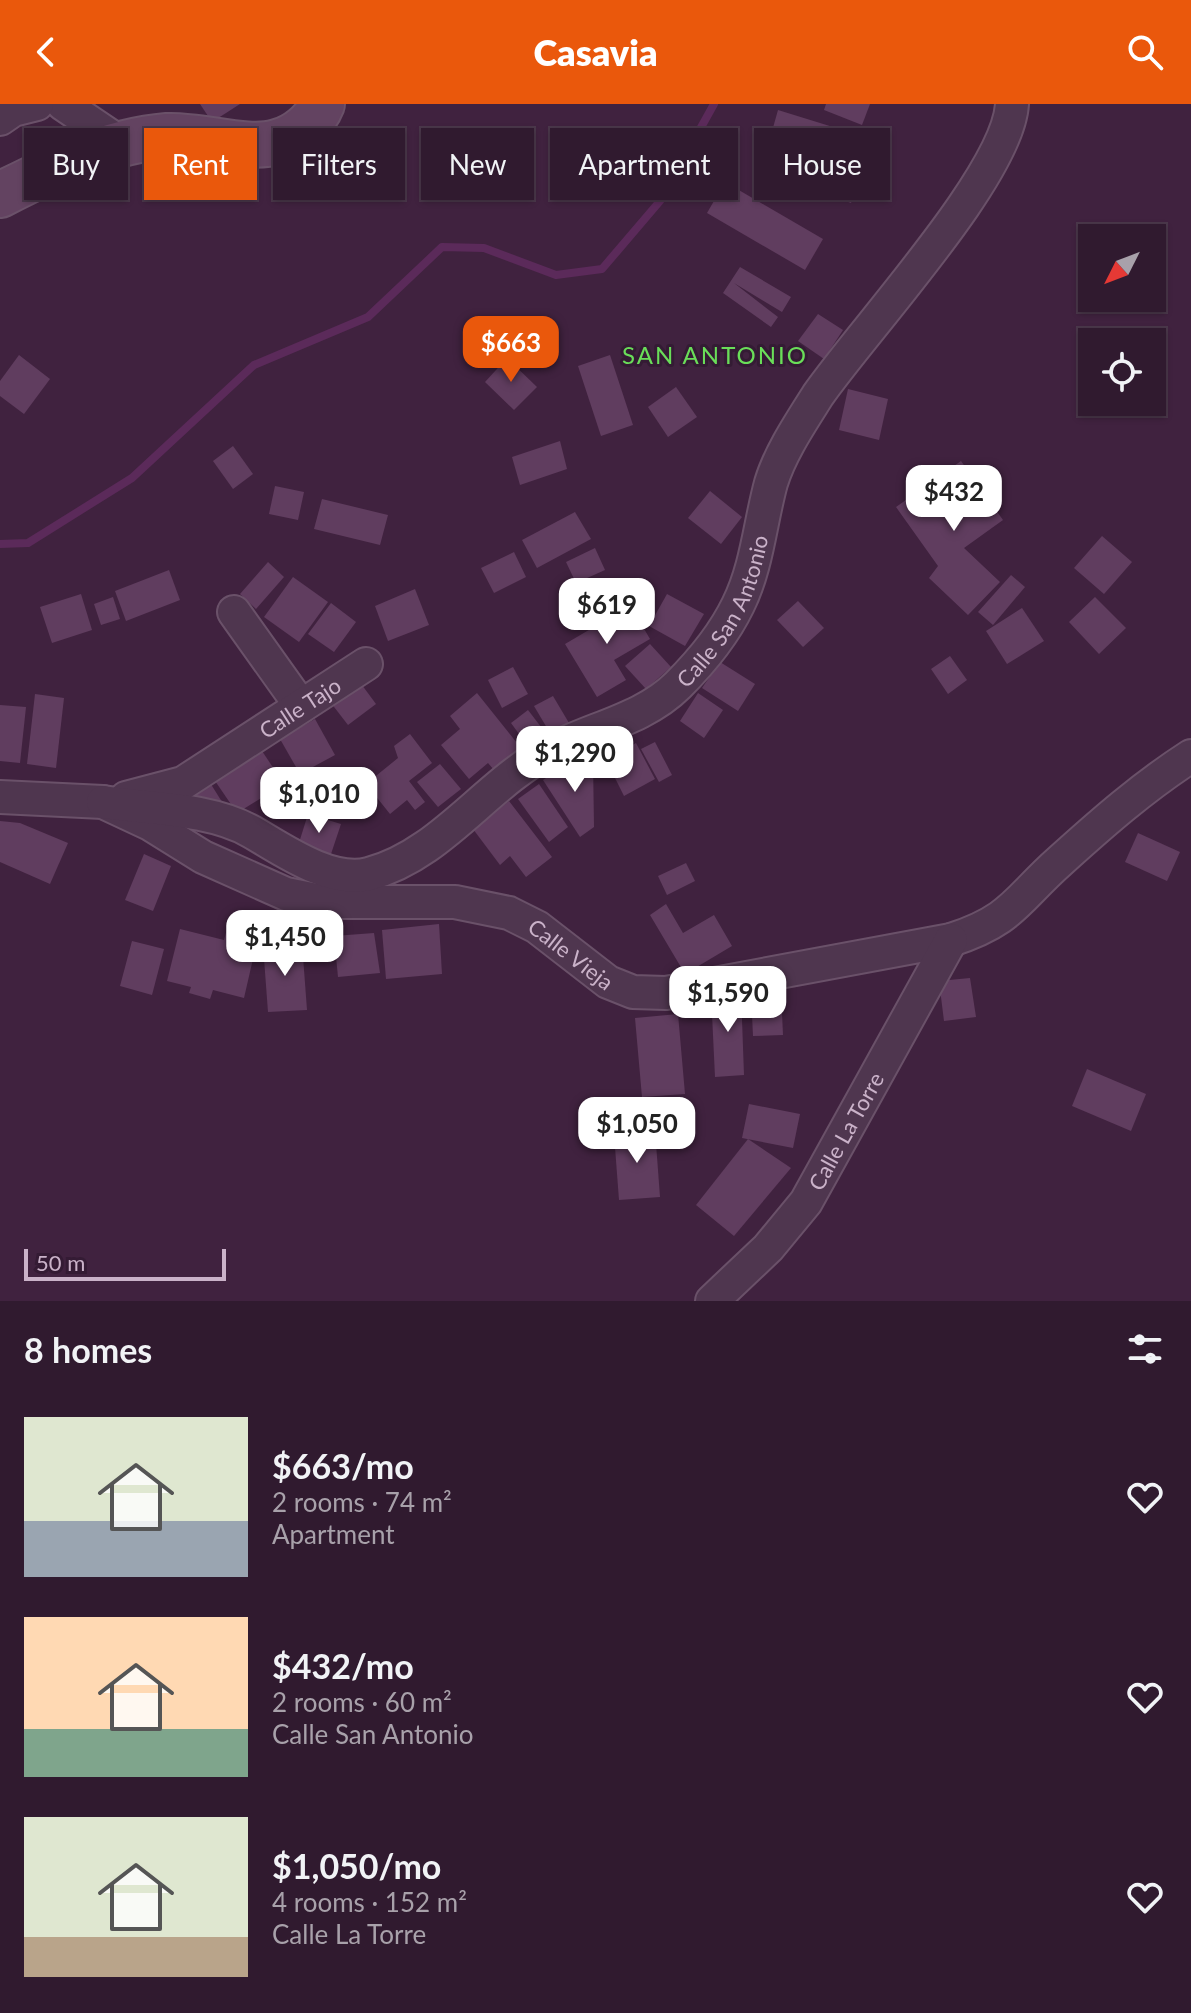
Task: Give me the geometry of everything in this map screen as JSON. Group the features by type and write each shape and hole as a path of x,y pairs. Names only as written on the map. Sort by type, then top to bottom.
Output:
{"street":[{"path":"0,119 13,110 37,104"},
{"path":"63,104 98,128"},
{"path":"128,143 169,136 275,143 302,131 322,104"},
{"name":"Calle San Antonio","path":"103,802 212,818 249,830 288,855 324,870 365,876 401,862 551,749 619,723 676,687 717,640 739,604 759,542 772,480 793,436 819,395 978,181 1011,122 1012,104"},
{"path":"0,195 24,183"},
{"path":"234,612 301,706"},
{"name":"Calle Tajo","path":"103,802 183,783 366,664"},
{"name":"Calle Vieja","path":"0,797 103,802 150,824 203,857 286,894 326,902 455,902 509,913 537,927 608,982 633,992 666,993 951,940 986,929 1020,904 1048,871 1139,790 1191,756"},
{"name":"Calle La Torre","path":"712,1301 768,1248 806,1202 951,940"}],"building":[{"path":"200,104 240,104 212,122"},
{"path":"826,104 870,104 862,125 824,110"},
{"path":"778,110 836,128 773,128"},
{"path":"738,190 823,239 805,270 707,213 715,200 738,200"},
{"path":"740,267 791,297 782,312 734,283 778,317 771,327 723,293"},
{"path":"818,314 843,330 824,359 798,341"},
{"path":"19,355 50,379 24,414 0,396 0,381"},
{"path":"610,355 633,425 601,436 578,366"},
{"path":"507,358 537,387 514,410 485,382"},
{"path":"676,387 697,417 668,437 648,407"},
{"path":"848,389 888,399 879,440 839,430"},
{"path":"560,441 567,469 520,485 512,457"},
{"path":"233,446 253,474 233,489 213,461"},
{"path":"961,461 1003,520 964,548 1000,582 968,615 929,578 938,566 896,507"},
{"path":"275,486 304,492 298,520 269,514"},
{"path":"710,491 742,517 721,544 688,518"},
{"path":"322,499 388,515 380,545 314,529"},
{"path":"575,512 591,539 537,568 522,540"},
{"path":"1102,536 1132,562 1104,594 1074,568"},
{"path":"595,548 605,570 576,583 566,562"},
{"path":"514,552 526,577 494,593 481,568"},
{"path":"268,562 284,577 256,609 240,594"},
{"path":"169,570 180,600 126,621 115,591"},
{"path":"1011,575 1025,587 993,625 978,612"},
{"path":"293,577 328,602 299,642 264,617"},
{"path":"415,589 429,625 388,641 375,606"},
{"path":"81,594 92,630 52,643 40,607"},
{"path":"667,594 704,614 685,646 649,626"},
{"path":"113,597 120,619 101,625 94,604"},
{"path":"1095,597 1126,628 1099,654 1069,622"},
{"path":"626,598 650,639 614,660 626,680 597,697 565,644 594,627 590,620"},
{"path":"798,601 824,628 803,647 777,620"},
{"path":"331,603 356,622 334,652 308,634"},
{"path":"1022,608 1044,641 1007,664 986,631"},
{"path":"650,644 671,667 646,689 625,666"},
{"path":"950,656 967,680 948,694 931,669"},
{"path":"720,662 755,684 738,711 702,688"},
{"path":"513,667 528,694 502,708 488,680"},
{"path":"359,681 376,704 348,725 331,703"},
{"path":"477,693 521,748 494,770 488,763 469,779 441,745 460,729 450,716"},
{"path":"698,693 723,710 704,738 680,721"},
{"path":"35,694 64,698 56,768 27,764"},
{"path":"553,696 569,723 550,733 534,706"},
{"path":"0,705 26,707 20,763 0,761"},
{"path":"528,710 548,736 530,749 511,723"},
{"path":"315,719 335,755 300,774 280,739"},
{"path":"410,734 432,763 409,781 425,802 415,810 407,800 390,814 366,784 398,758 394,746"},
{"path":"655,742 672,775 659,782 641,749"},
{"path":"636,743 655,779 624,796 606,760"},
{"path":"260,748 284,784 237,813 213,778"},
{"path":"593,761 594,827 580,837 543,780 563,767"},
{"path":"440,764 461,789 438,807 417,782"},
{"path":"207,778 224,805 205,811 192,789"},
{"path":"539,784 568,827 549,842 518,799"},
{"path":"509,801 552,857 526,877 510,856 500,865 473,829"},
{"path":"308,814 341,824 330,857 298,846"},
{"path":"0,821 20,823 68,843 50,884 0,862"},
{"path":"1138,833 1180,852 1167,881 1125,862"},
{"path":"144,854 171,866 153,911 125,900"},
{"path":"686,863 695,881 667,895 658,876"},
{"path":"666,904 683,933 714,915 732,946 685,974 650,915"},
{"path":"439,924 442,974 386,979 382,930"},
{"path":"180,929 224,940 227,929 258,937 244,998 213,990 210,999 189,993 191,987 167,981"},
{"path":"374,933 380,973 338,977 334,936"},
{"path":"132,941 164,949 152,995 120,986"},
{"path":"302,943 307,1010 268,1012 263,945"},
{"path":"970,978 976,1017 944,1021 939,981"},
{"path":"781,991 783,1035 753,1036 751,993"},
{"path":"741,992 744,1075 715,1077 711,993"},
{"path":"678,1014 685,1094 642,1097 635,1018"},
{"path":"1087,1069 1146,1094 1131,1131 1072,1106"},
{"path":"749,1104 800,1114 793,1148 742,1138"},
{"path":"655,1130 660,1197 619,1200 614,1134"},
{"path":"748,1139 791,1168 734,1236 696,1205"}],"waterway":[{"path":"0,544 28,543 132,478 254,365 368,317 442,247 484,248 556,275 602,269 660,201 714,104"}],"district":[{"name":"SAN ANTONIO","path":"715,354"}]}
